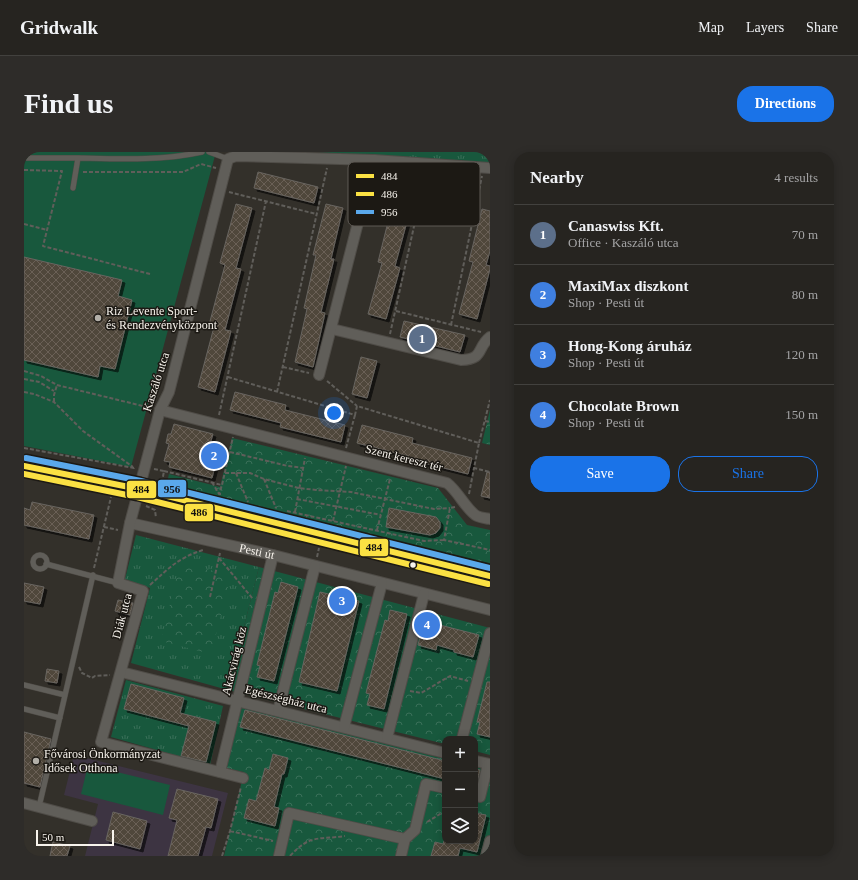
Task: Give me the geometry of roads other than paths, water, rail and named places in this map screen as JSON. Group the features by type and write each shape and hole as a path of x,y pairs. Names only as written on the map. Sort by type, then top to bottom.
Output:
{"main road":[{"path":"24,466 138,495 490,576"}],"street":[{"path":"228,160 236,156 402,162"},
{"name":"Kaszáló utca","path":"138,495 160,410 169,392 228,160"},
{"path":"319,375 358,226"},
{"path":"332,329 461,360 470,360 480,354 487,339"},
{"name":"Szent kereszt tér","path":"160,410 447,483 454,488 471,511 478,516 490,519"},
{"name":"Diák utca","path":"138,495 118,582 143,592 101,742 220,772"},
{"name":"Pesti út","path":"130,528 158,529 273,555 490,610"},
{"name":"Akácvirág köz","path":"220,772 273,555"},
{"path":"278,710 315,566"},
{"path":"344,727 382,583"},
{"path":"387,738 424,594"},
{"path":"463,736 490,633"},
{"name":"Egészségház utca","path":"120,675 278,710 442,752"},
{"path":"478,761 489,764 482,797"},
{"path":"220,772 243,778"},
{"path":"401,856 405,839 416,830 426,784 442,787"},
{"path":"24,803 92,821"},
{"path":"279,856 289,813 405,839"},
{"path":"486,856 490,841"}],"lane":[{"path":"24,158 150,159 180,157 202,152"},
{"path":"209,152 228,160"},
{"path":"73,188 78,158"},
{"path":"46,564 118,582"},
{"path":"39,807 93,575"},
{"path":"24,685 65,695"},
{"path":"24,709 60,718"}],"place":[{"name":"Riz Levente Sport- és Rendezvényközpont","path":"98,318"},
{"name":"Canaswiss Kft.","path":"422,339"},
{"name":"MaxiMax diszkont","path":"214,456"},
{"name":"Hong-Kong áruház","path":"342,601"},
{"name":"Chocolate Brown","path":"427,625"},
{"name":"Fővárosi Önkormányzat Idősek Otthona","path":"36,761"}]}
